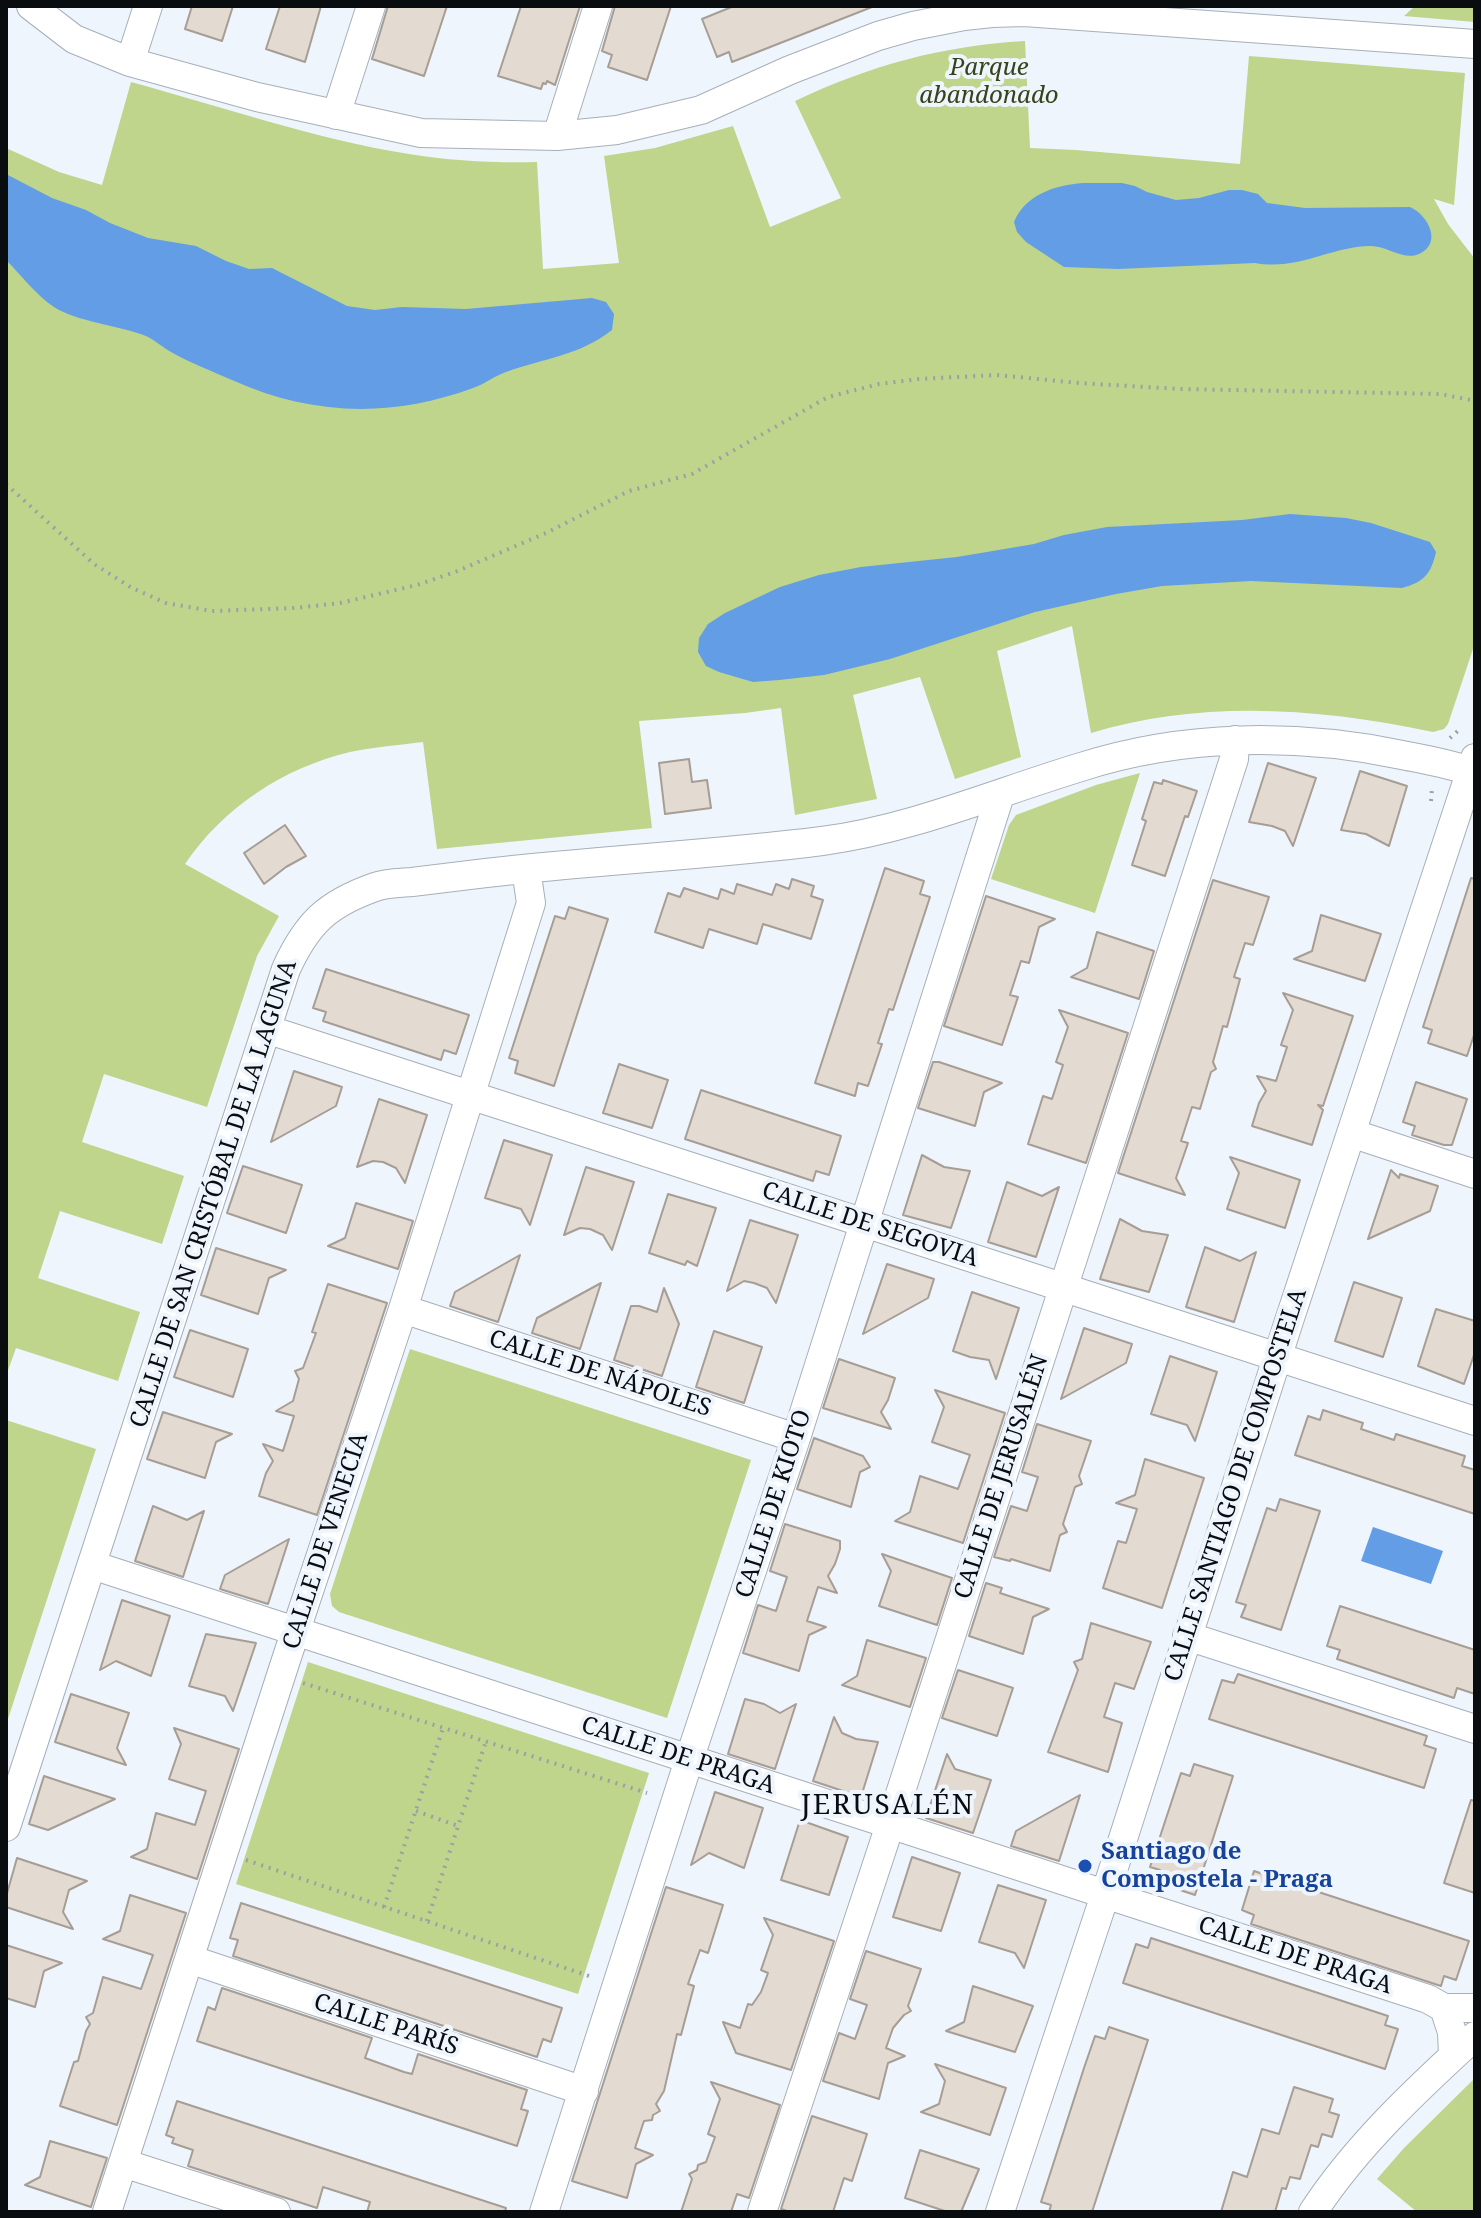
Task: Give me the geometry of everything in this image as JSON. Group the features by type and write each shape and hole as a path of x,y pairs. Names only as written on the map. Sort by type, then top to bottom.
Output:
{"street":[{"path":"31,6 74,39 130,62 257,97 421,133 557,136 617,130 701,110 790,70 878,36 951,18 1019,9 1475,44"},
{"path":"130,62 148,6"},
{"path":"336,115 371,6"},
{"path":"557,136 598,6"},
{"path":"878,36 919,6"},
{"name":"CALLE DE JERUSALÉN","path":"762,2212 1234,759 1235,740"},
{"name":"CALLE DE SAN CRISTÓBAL DE LA LAGUNA","path":"6,1827 286,969 298,942 336,904 379,886 824,841 889,827 1000,795 1083,766 1198,742 1288,740 1339,744 1474,767"},
{"name":"CALLE SANTIAGO DE COMPOSTELA","path":"1000,2212 1277,1358 1474,767"},
{"name":"CALLE DE KIOTO","path":"544,2212 796,1438 1000,795"},
{"name":"CALLE DE VENECIA","path":"107,2212 403,1309 531,903 526,869"},
{"name":"CALLE DE SEGOVIA","path":"266,1029 1475,1421"},
{"path":"1351,1133 1475,1174"},
{"name":"CALLE DE NÁPOLES","path":"403,1309 796,1438"},
{"name":"CALLE DE PRAGA","path":"92,1565 1428,1999 1444,2008"},
{"path":"1187,1636 1475,1729"},
{"name":"CALLE PARÍS","path":"189,1959 584,2091"},
{"path":"1453,2056 1452,2032 1444,2008 1475,2008"},
{"path":"1313,2212 1377,2133 1475,2036"},
{"path":"123,2163 276,2212"}],"path":[{"path":"6,484 94,564 132,588 166,603 212,611 295,608 340,603 417,585 455,572 546,533 629,491 692,474 828,397 879,384 997,375 1180,389 1440,394 1475,403"},
{"path":"1430,781 1433,790 1431,801"},
{"path":"298,1681 647,1793"},
{"path":"384,1907 443,1728"},
{"path":"427,1921 486,1741"},
{"path":"416,1811 458,1826"},
{"path":"241,1858 589,1976"}],"green space":[{"path":"1415,6 1475,6 1475,22 1404,16"},
{"name":"Parque abandonado","path":"1025,41 1030,148 1240,164 1249,56 1465,73 1454,205 1434,199 1448,224 1475,259 1475,643 1448,724 1444,729 1433,732 1348,717 1218,711 1133,722 1091,733 1072,626 997,651 1021,757 955,779 920,677 853,695 877,799 795,815 781,708 639,721 652,828 437,849 423,742 350,752 301,768 237,808 201,843 185,864 279,916 257,956 207,1107 104,1074 82,1142 184,1176 162,1244 60,1211 38,1278 140,1312 118,1381 16,1348 6,1376 6,148 59,172 102,185 131,82 374,148 457,160 537,162 543,269 619,263 604,156 655,148 733,126 770,227 841,198 795,101 851,77 907,59 964,47"},
{"path":"1140,773 1095,913 991,879 1009,825 1016,815 1096,785"},
{"path":"410,1349 751,1460 667,1718 339,1612 332,1606 330,1594"},
{"path":"6,1420 96,1449 7,1722 6,1722"},
{"path":"308,1662 649,1773 578,1994 236,1884"},
{"path":"1475,2078 1475,2212 1417,2212 1377,2179"}],"water":[{"path":"6,174 52,198 148,238 196,246 249,269 272,268 347,306 375,310 402,307 466,309 592,298 606,302 614,314 612,330 587,346 506,372 473,388 442,398 382,408 352,409 292,401 193,363 146,336 74,316 47,302 6,260"},
{"path":"1122,183 1176,200 1242,190 1258,194 1267,203 1305,208 1410,207 1427,222 1430,243 1413,256 1371,246 1286,264 1118,269 1064,267 1026,242 1017,232 1014,222 1033,198 1062,186"},
{"path":"1290,514 1371,523 1430,542 1436,552 1434,560 1425,576 1402,588 1251,581 1162,586 1116,594 1035,612 890,659 824,675 753,682 706,666 698,652 699,638 708,624 725,613 780,587 819,575 861,567 957,557 1107,527 1242,520"},
{"path":"1373,1527 1443,1551 1431,1584 1361,1561"}],"building":[{"path":"192,6 233,6 222,41 185,29"},
{"path":"280,6 321,6 305,62 266,49"},
{"path":"388,6 447,6 424,76 372,59"},
{"path":"521,6 580,6 555,85 547,81 541,89 498,76"},
{"path":"615,6 671,6 647,80 608,67 612,55 602,51"},
{"path":"734,6 872,7 732,62 729,52 717,57 702,19"},
{"path":"689,759 692,782 707,780 711,808 665,814 659,763"},
{"path":"1268,763 1316,778 1293,846 1285,831 1249,822"},
{"path":"1360,771 1407,786 1389,846 1366,834 1341,830"},
{"path":"1163,780 1197,791 1188,817 1185,816 1165,876 1132,865 1154,782 1162,784"},
{"path":"285,825 306,856 264,884 244,853"},
{"path":"885,868 924,881 920,894 930,897 893,1010 889,1009 878,1043 882,1044 868,1086 858,1083 855,1096 815,1083"},
{"path":"1471,878 1475,879 1475,1032 1467,1056 1428,1043 1432,1030 1423,1027"},
{"path":"792,879 814,886 811,896 823,900 811,939 763,924 757,944 709,929 703,948 655,932 668,893 680,897 684,888 718,899 721,889 734,894 737,884 772,895 776,884 789,889"},
{"path":"1213,880 1269,897 1253,945 1245,943 1234,977 1240,979 1227,1027 1223,1026 1213,1062 1216,1069 1211,1072 1200,1109 1192,1107 1181,1141 1188,1143 1176,1178 1185,1195 1118,1173"},
{"path":"986,896 1055,919 1039,927 1029,963 1021,961 1010,995 1018,997 1002,1045 944,1026"},
{"path":"569,907 608,919 554,1086 515,1073 518,1061 509,1058 555,916 565,919"},
{"path":"1321,915 1381,934 1365,981 1294,959 1312,951"},
{"path":"1097,932 1154,951 1139,999 1071,977 1087,968"},
{"path":"326,969 469,1015 456,1054 444,1050 441,1060 323,1021 326,1012 313,1008"},
{"path":"1283,993 1353,1016 1323,1106 1318,1105 1323,1110 1312,1145 1252,1126 1266,1091 1257,1076 1276,1081 1287,1047 1281,1045 1293,1010"},
{"path":"1059,1010 1128,1033 1086,1163 1028,1144 1043,1096 1052,1099 1063,1065 1056,1062 1068,1027"},
{"path":"933,1062 1002,1083 984,1092 975,1126 918,1108"},
{"path":"619,1064 668,1080 652,1128 603,1113"},
{"path":"294,1071 342,1087 336,1106 271,1142"},
{"path":"1416,1082 1467,1099 1452,1145 1412,1135 1415,1126 1403,1122"},
{"path":"701,1090 841,1136 829,1175 816,1171 813,1181 685,1139"},
{"path":"379,1099 427,1115 405,1183 396,1168 383,1162 373,1161 357,1167"},
{"path":"504,1140 552,1155 530,1225 521,1209 485,1198"},
{"path":"922,1155 944,1167 970,1171 951,1228 903,1215"},
{"path":"1230,1157 1300,1180 1285,1228 1227,1209 1239,1173"},
{"path":"243,1166 302,1185 286,1233 227,1213"},
{"path":"586,1167 634,1182 612,1250 603,1235 590,1229 580,1228 564,1235"},
{"path":"1391,1170 1399,1178 1400,1174 1438,1186 1430,1211 1368,1239"},
{"path":"1007,1182 1042,1196 1059,1187 1036,1257 988,1242"},
{"path":"668,1194 716,1208 697,1266 649,1253"},
{"path":"356,1203 413,1221 398,1269 328,1246 345,1238"},
{"path":"1120,1219 1142,1231 1168,1235 1149,1292 1100,1279"},
{"path":"750,1220 798,1235 776,1303 767,1288 754,1283 744,1281 727,1291"},
{"path":"1205,1247 1240,1261 1256,1252 1234,1322 1186,1307"},
{"path":"216,1248 286,1270 269,1278 258,1314 201,1295"},
{"path":"520,1255 498,1322 450,1306 455,1292"},
{"path":"887,1264 934,1279 928,1298 863,1334"},
{"path":"1354,1282 1402,1298 1383,1357 1335,1341"},
{"path":"601,1283 580,1349 532,1333 537,1318"},
{"path":"328,1284 387,1303 317,1515 259,1496 273,1461 263,1444 283,1451 294,1416 276,1411 293,1401 299,1379 295,1371 303,1368 316,1333 312,1332"},
{"path":"664,1288 679,1324 662,1376 614,1360 631,1306 657,1312"},
{"path":"972,1292 1019,1308 996,1379 989,1360 953,1351"},
{"path":"1436,1309 1475,1321 1475,1352 1464,1384 1418,1366"},
{"path":"1084,1328 1132,1344 1126,1363 1061,1399"},
{"path":"190,1330 248,1349 233,1397 174,1377"},
{"path":"714,1331 762,1347 744,1403 696,1387"},
{"path":"1170,1356 1217,1372 1195,1441 1187,1425 1151,1414"},
{"path":"839,1359 895,1378 881,1412 891,1429 823,1408"},
{"path":"935,1390 1005,1413 963,1543 895,1521 910,1512 920,1476 958,1489 970,1455 932,1442 944,1407"},
{"path":"1323,1410 1363,1423 1361,1429 1394,1440 1396,1434 1465,1456 1462,1466 1475,1470 1475,1514 1295,1455 1308,1416 1320,1420"},
{"path":"163,1412 232,1434 216,1442 205,1478 147,1459"},
{"path":"1037,1424 1091,1441 1079,1476 1082,1484 1075,1487 1063,1524 1067,1532 1060,1535 1050,1571 994,1557 1011,1506 1027,1511 1038,1477 1022,1472"},
{"path":"814,1438 863,1456 870,1467 860,1472 851,1507 797,1489"},
{"path":"1145,1459 1204,1478 1162,1608 1103,1588 1118,1541 1126,1543 1137,1509 1116,1503 1135,1495"},
{"path":"1280,1499 1320,1511 1281,1630 1241,1617 1246,1605 1236,1602 1267,1508 1276,1511"},
{"path":"153,1506 187,1520 204,1511 183,1577 135,1561"},
{"path":"785,1524 840,1541 835,1564 828,1576 837,1593 818,1587 807,1621 826,1627 809,1635 799,1671 743,1653 758,1605 776,1611 787,1577 770,1571"},
{"path":"289,1539 268,1604 220,1589 225,1575"},
{"path":"882,1554 952,1578 937,1625 879,1606 891,1571"},
{"path":"986,1583 1002,1588 1000,1593 1049,1609 1033,1617 1023,1654 969,1636"},
{"path":"122,1600 170,1616 151,1676 116,1661 100,1670"},
{"path":"1340,1606 1475,1650 1475,1694 1457,1688 1454,1698 1337,1659 1340,1650 1327,1646"},
{"path":"1091,1623 1151,1642 1134,1689 1115,1683 1104,1717 1122,1723 1108,1772 1048,1752 1078,1670 1074,1662 1082,1659"},
{"path":"206,1634 256,1643 233,1711 225,1696 189,1686"},
{"path":"867,1640 926,1658 910,1707 842,1685 857,1676"},
{"path":"958,1670 1013,1688 997,1736 942,1718"},
{"path":"1238,1674 1427,1736 1424,1745 1436,1749 1424,1788 1209,1719 1222,1680 1234,1683"},
{"path":"71,1694 129,1713 117,1748 126,1765 55,1742"},
{"path":"745,1699 764,1704 780,1713 796,1704 775,1769 728,1754"},
{"path":"834,1717 842,1733 856,1739 878,1742 861,1797 813,1781"},
{"path":"174,1728 239,1749 197,1879 131,1857 147,1849 156,1813 195,1825 206,1791 169,1779 181,1744"},
{"path":"947,1754 955,1769 991,1780 973,1833 926,1818"},
{"path":"1194,1764 1233,1776 1195,1895 1156,1882 1160,1870 1150,1867 1181,1773 1190,1776"},
{"path":"44,1776 115,1799 48,1830 29,1824"},
{"path":"715,1792 763,1808 744,1868 709,1853 691,1865"},
{"path":"1080,1795 1059,1861 1011,1846 1016,1831"},
{"path":"1471,1800 1475,1801 1475,1893 1444,1883"},
{"path":"800,1820 848,1837 829,1895 781,1880"},
{"path":"912,1857 960,1873 941,1931 893,1917"},
{"path":"17,1858 87,1881 69,1890 63,1912 73,1929 6,1907"},
{"path":"1254,1871 1469,1941 1456,1980 1444,1976 1441,1986 1251,1924 1254,1915 1242,1910"},
{"path":"998,1885 1046,1900 1024,1968 1015,1953 979,1942"},
{"path":"666,1887 723,1905 708,1953 700,1950 688,1984 694,1986 681,2035 677,2034 664,2091 656,2104 660,2111 653,2115 652,2120 644,2121 635,2148 653,2155 636,2164 627,2198 572,2181"},
{"path":"130,1895 186,1913 117,2125 60,2106 90,2024 86,2017 93,2013 103,1977 141,1989 153,1955 103,1939 120,1931"},
{"path":"241,1903 562,2008 551,2042 543,2039 537,2057 233,1956 238,1940 230,1938"},
{"path":"764,1918 834,1941 791,2070 736,2053 723,2022 740,2028 748,2004 752,2005 761,1992 768,1973 761,1970 773,1935"},
{"path":"1151,1938 1388,2016 1385,2025 1398,2029 1385,2069 1123,1983 1136,1944 1148,1948"},
{"path":"6,1945 62,1963 44,1971 35,2007 6,1998"},
{"path":"866,1951 921,1969 908,2006 911,2011 893,2028 886,2048 905,2056 888,2063 879,2099 823,2081 839,2033 855,2039 867,2005 850,1999"},
{"path":"973,1986 1033,2006 1015,2052 946,2031 964,2022"},
{"path":"222,1988 372,2038 365,2058 404,2072 412,2074 418,2054 527,2090 521,2109 528,2111 517,2146 197,2041 208,2007 215,2010"},
{"path":"1109,2027 1148,2040 1092,2212 1049,2212 1051,2205 1041,2202 1084,2068 1095,2036 1105,2039"},
{"path":"935,2064 1006,2088 990,2135 921,2112 939,2104 945,2081"},
{"path":"711,2082 780,2105 749,2198 737,2194 731,2212 681,2212 692,2179 689,2174 706,2162 715,2137 708,2134 720,2099"},
{"path":"1294,2087 1333,2099 1329,2112 1339,2115 1332,2137 1322,2134 1318,2147 1311,2145 1300,2179 1290,2177 1286,2189 1282,2188 1275,2212 1221,2212 1233,2172 1247,2177 1262,2129 1279,2134"},
{"path":"177,2101 506,2208 505,2212 367,2212 370,2202 323,2187 317,2208 188,2166 193,2150 172,2143 174,2138 166,2135"},
{"path":"812,2116 867,2134 852,2181 844,2178 833,2212 790,2212 781,2209"},
{"path":"50,2141 107,2158 91,2207 25,2185 40,2177"},
{"path":"920,2150 979,2169 961,2212 948,2212 905,2198"}],"place":[{"name":"Santiago de Compostela - Praga","path":"1085,1866"}],"district":[{"name":"JERUSALÉN","path":"888,1806"}]}
